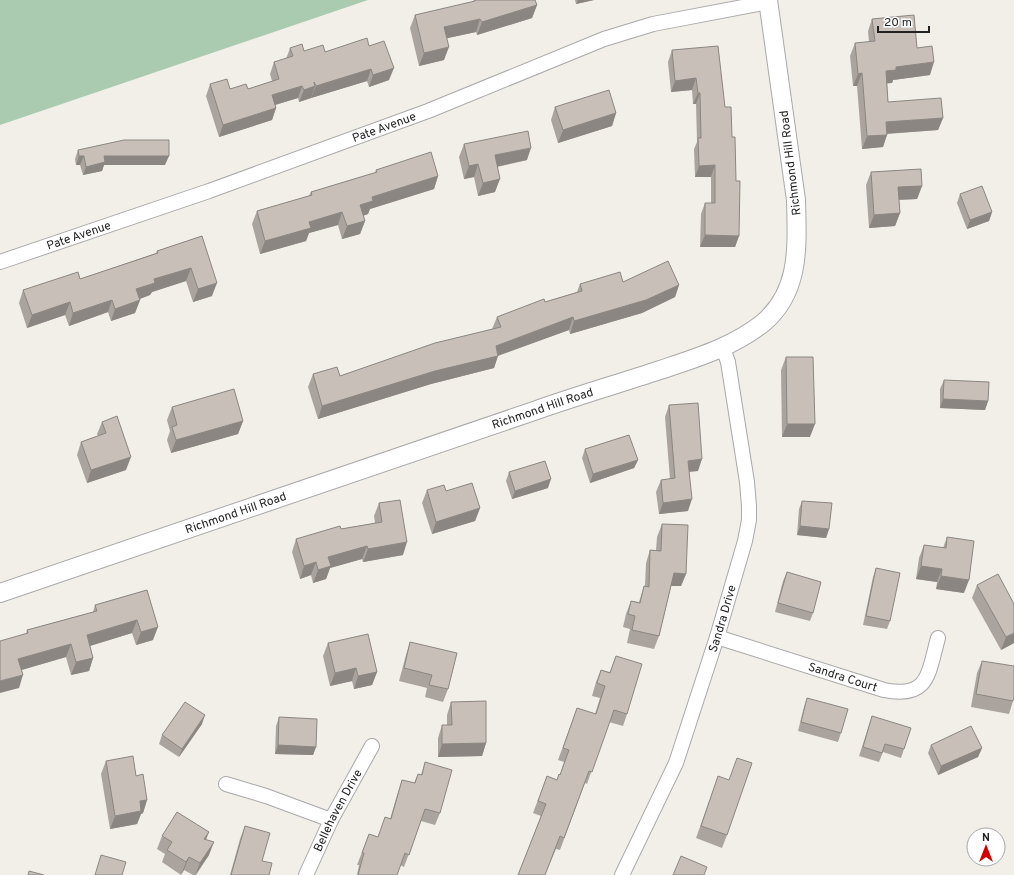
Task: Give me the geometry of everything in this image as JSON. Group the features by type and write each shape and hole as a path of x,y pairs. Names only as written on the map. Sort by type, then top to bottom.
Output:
{"street":[{"name":"Pate Avenue","path":"0,262 209,191 428,111 604,39 653,24 769,1"},
{"name":"Richmond Hill Road","path":"0,593 208,524 546,406 698,358 723,348 764,322 776,310 789,288 794,273 797,231 796,200 769,1"},
{"name":"Sandra Drive","path":"622,875 676,763 717,637 745,541 749,520 747,482 728,362 723,348"},
{"name":"Sandra Court","path":"717,637 884,690 905,692 914,690 921,685 928,673 938,638"},
{"name":"Bellehaven Drive","path":"306,875 331,820 372,746"},
{"path":"226,784 266,796 331,820"}],"green space":[{"path":"0,0 368,0 0,125"}],"building":[{"path":"475,0 535,0 537,5 482,22 480,19 444,27 449,47 424,53 415,15"},
{"path":"914,15 917,48 932,46 934,62 896,67 896,70 886,71 888,102 941,98 943,118 886,122 887,135 867,136 862,73 858,74 855,43 875,41 872,19"},
{"path":"367,38 369,46 384,41 394,68 373,75 371,69 316,86 314,82 315,86 304,90 302,86 272,95 276,108 223,125 210,84 227,79 230,89 246,84 248,89 279,79 274,62 293,56 290,48 302,44 304,51 323,45 325,52"},
{"path":"718,46 725,107 731,107 732,137 735,137 736,181 740,181 739,236 705,235 705,203 715,203 715,165 699,166 698,138 701,138 700,93 698,93 696,78 675,81 672,50"},
{"path":"609,90 616,113 563,130 555,107"},
{"path":"528,131 531,148 495,155 500,179 483,183 478,164 469,166 464,144"},
{"path":"124,140 169,140 169,156 104,156 105,162 86,167 84,156 79,156 78,150"},
{"path":"431,152 438,176 372,197 373,201 360,205 365,221 347,226 342,212 309,222 311,228 265,241 257,211 312,195 311,192 377,172 376,170"},
{"path":"921,169 922,186 898,187 900,213 874,215 871,172"},
{"path":"982,186 992,212 970,220 960,194"},
{"path":"202,236 217,283 198,289 191,268 154,279 155,283 136,289 140,300 115,309 112,300 73,313 70,302 32,315 23,290 78,272 80,279 158,253 157,251"},
{"path":"668,261 679,285 646,300 574,321 573,317 496,346 498,356 435,371 322,406 313,374 337,367 340,376 435,343 501,327 497,317 544,299 545,302 582,291 580,284 620,272 623,282"},
{"path":"786,357 813,357 815,424 787,424"},
{"path":"944,380 989,382 988,401 943,399"},
{"path":"234,389 243,421 176,440 172,427 177,425 172,407"},
{"path":"698,403 702,459 688,461 692,499 663,503 661,480 675,478 669,405"},
{"path":"117,416 131,457 91,470 81,442 106,433 102,422"},
{"path":"629,435 638,460 593,474 585,449"},
{"path":"545,461 551,479 515,491 509,472"},
{"path":"472,483 480,508 436,522 427,490 444,485 446,491"},
{"path":"400,500 407,542 368,549 367,546 328,557 331,566 318,570 316,562 304,566 296,539 340,526 341,529 382,522 379,503"},
{"path":"802,501 832,503 829,529 800,526"},
{"path":"662,524 688,525 686,574 674,573 659,636 632,630 635,616 628,614 631,601 640,603 644,586 649,587 650,550 661,551"},
{"path":"947,537 974,541 969,580 941,576 942,569 921,566 924,545 946,548"},
{"path":"876,568 900,573 890,621 866,616"},
{"path":"787,572 821,582 813,613 778,603"},
{"path":"998,574 1014,604 1014,633 1006,637 977,585"},
{"path":"147,590 158,627 141,632 137,620 87,635 93,658 76,662 71,644 18,659 23,675 0,681 0,641 28,633 27,630 97,611 95,605"},
{"path":"368,634 377,672 358,676 356,668 335,673 328,643"},
{"path":"410,642 457,653 448,689 429,685 432,675 404,668"},
{"path":"616,656 642,664 627,714 614,710 592,772 589,771 564,838 560,836 545,875 518,875 546,804 538,801 547,776 557,780 569,750 563,748 577,708 596,714 605,686 597,683 601,670 610,673"},
{"path":"982,661 1014,666 1013,701 976,694"},
{"path":"807,698 848,709 841,733 801,722"},
{"path":"486,701 486,743 442,744 442,725 452,725 451,702"},
{"path":"185,702 205,715 182,749 162,735"},
{"path":"872,716 911,728 904,749 885,744 882,753 863,747"},
{"path":"279,717 317,719 316,747 278,745"},
{"path":"971,726 982,748 941,766 931,745"},
{"path":"133,756 136,776 143,774 147,800 140,801 141,811 115,816 106,761"},
{"path":"737,758 752,763 727,835 701,826 718,776 729,780"},
{"path":"425,762 452,770 440,813 425,809 409,855 405,853 397,875 358,875 364,853 362,853 369,834 378,837 385,817 391,819 402,780 415,783 418,774 422,775"},
{"path":"177,812 209,832 204,839 214,842 200,863 189,857 186,862 167,850 172,842 162,836"},
{"path":"245,826 270,833 262,861 272,863 269,875 231,875"},
{"path":"101,855 126,862 122,875 95,875"},
{"path":"681,856 707,867 704,875 673,875"},
{"path":"29,871 44,875 28,875"}]}
